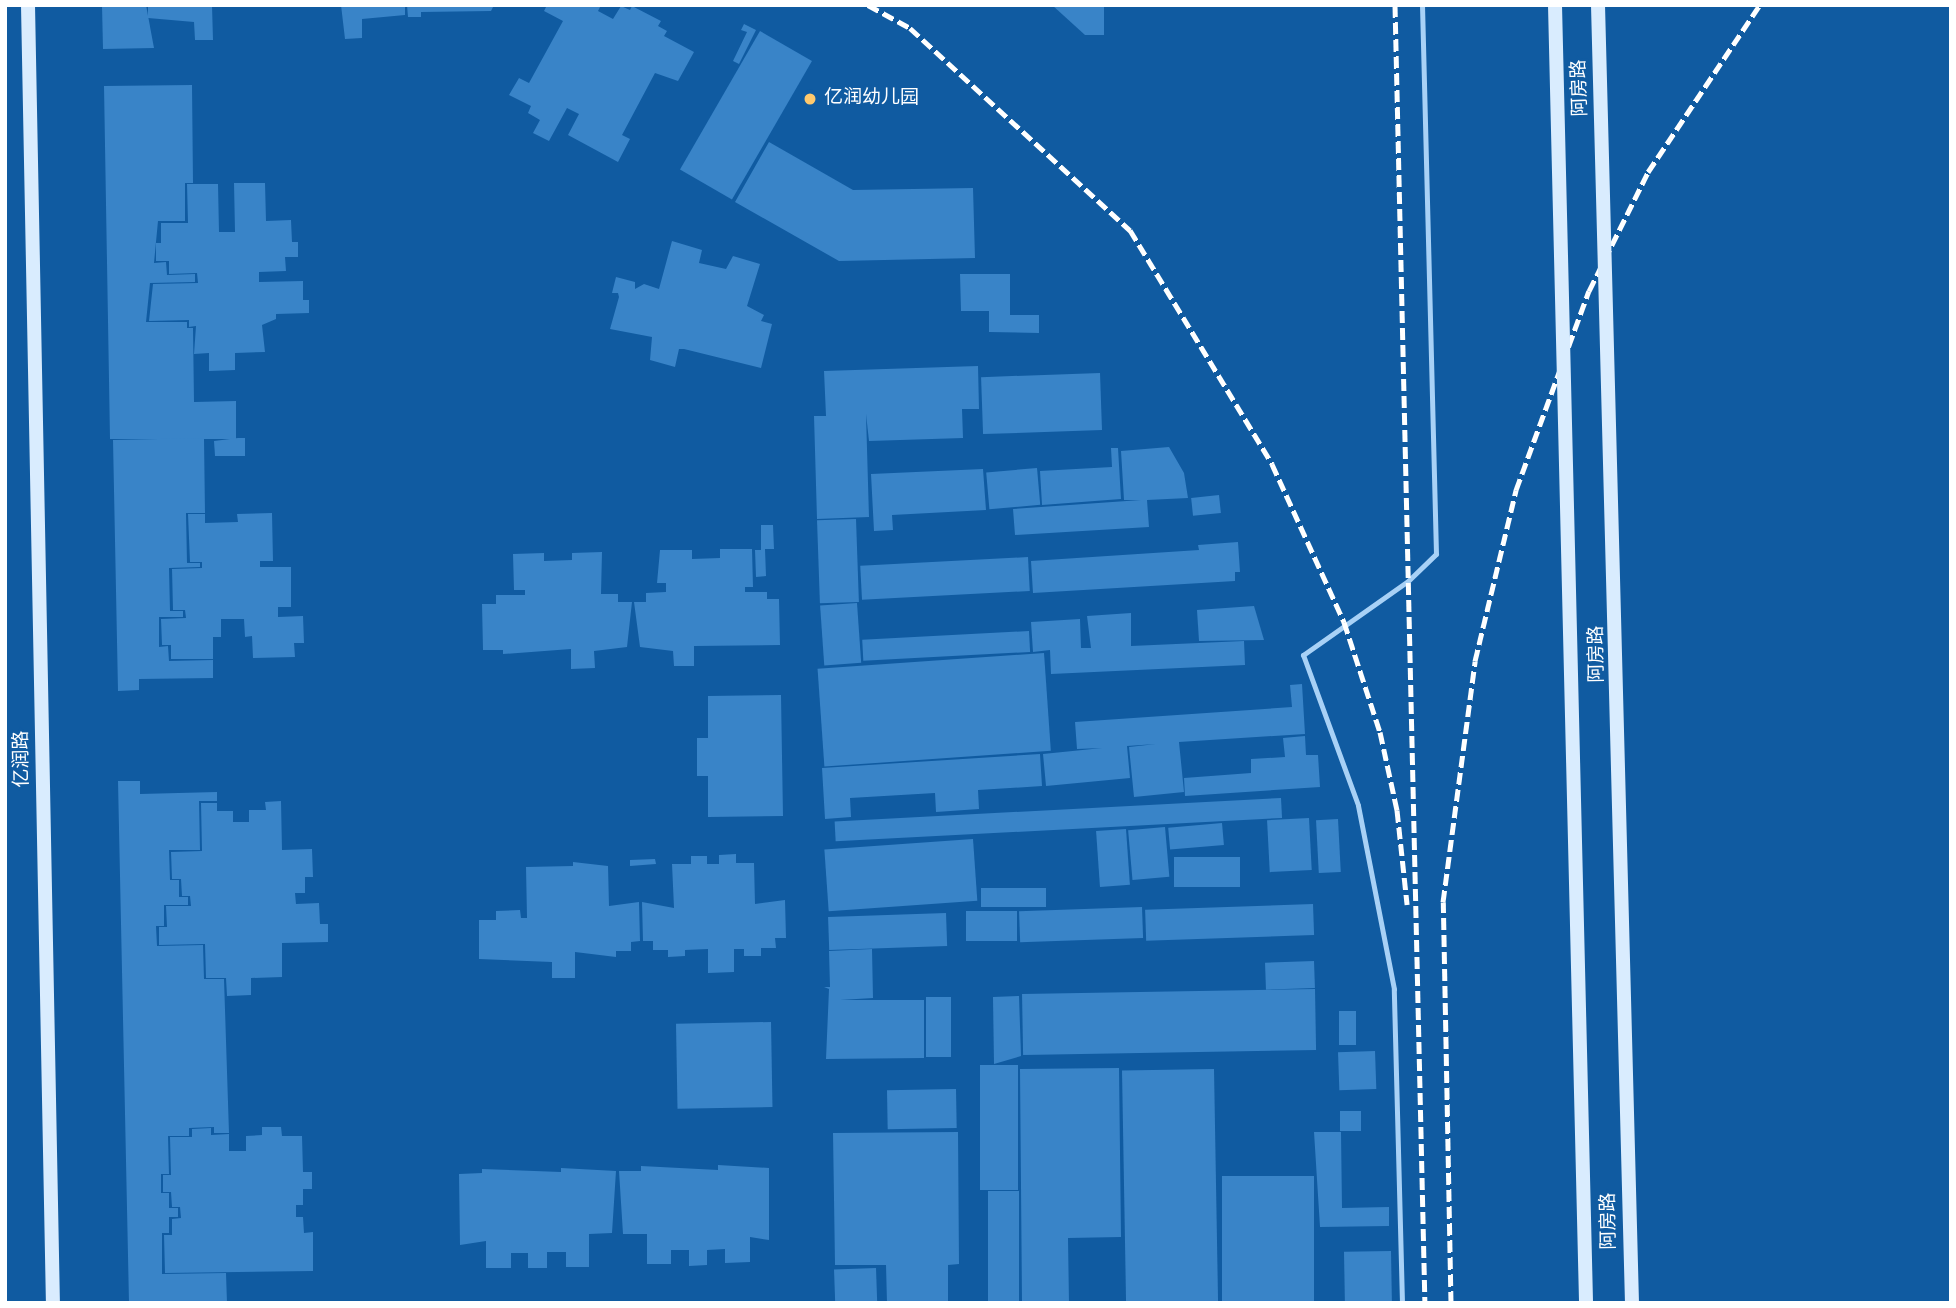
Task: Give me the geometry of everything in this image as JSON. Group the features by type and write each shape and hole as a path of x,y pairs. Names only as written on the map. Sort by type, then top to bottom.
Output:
{"main road":[{"name":"亿润路","path":"28,5 53,1303"},
{"name":"阿房路","path":"1555,5 1586,1303"},
{"name":"阿房路","path":"1598,5 1632,1303"}],"lane":[{"path":"1402,1303 1394,989 1358,805 1303,655 1344,622 1408,581 1436,554 1422,5"}],"building":[{"path":"102,5 146,5 154,48 103,49"},
{"path":"148,5 212,5 213,40 195,40 194,22 148,18"},
{"path":"341,5 405,5 405,15 362,19 362,38 345,39"},
{"path":"407,5 494,5 491,11 421,12 421,17 408,17"},
{"path":"547,5 601,5 598,11 613,19 621,6 630,10 632,6 661,21 658,26 667,31 664,36 694,52 678,81 655,73 622,135 630,139 618,162 568,135 579,114 567,108 549,141 533,133 540,120 528,113 531,106 509,95 519,78 529,83 563,21 544,11"},
{"path":"1052,5 1104,5 1104,35 1085,35"},
{"path":"744,24 756,30 739,64 733,61 747,32 741,30"},
{"path":"760,31 812,61 732,200 680,170"},
{"path":"192,85 193,183 185,183 185,221 158,221 154,263 166,262 167,275 195,274 195,282 150,283 146,322 187,322 187,328 193,328 194,402 236,401 236,439 110,439 104,86"},
{"path":"769,142 853,190 973,188 975,258 839,261 735,202"},
{"path":"234,183 265,183 266,221 291,220 292,242 298,242 298,257 285,257 286,271 259,272 259,282 303,281 303,300 309,300 309,313 276,314 276,319 262,325 265,352 235,353 235,370 209,371 209,353 194,354 196,326 189,327 189,320 149,321 153,284 198,283 197,273 169,274 169,261 156,261 156,243 161,243 161,223 188,223 187,184 218,184 219,232 235,232"},
{"path":"672,241 702,250 699,263 726,269 733,256 760,264 747,306 764,315 761,321 772,324 761,368 684,349 679,349 675,367 650,360 652,337 610,329 619,297 618,293 612,293 616,277 635,282 635,289 644,284 659,289"},
{"path":"960,274 1010,274 1010,315 1039,315 1039,333 989,332 989,311 961,311"},
{"path":"978,366 979,409 962,409 963,438 869,441 866,414 869,517 817,519 814,416 826,416 824,371"},
{"path":"1100,373 1102,430 983,434 981,377"},
{"path":"204,438 205,513 186,513 187,563 200,563 200,567 169,568 170,611 183,611 183,617 159,617 159,647 168,646 169,661 213,660 213,678 139,679 139,690 118,691 113,440"},
{"path":"245,438 245,456 215,456 214,441"},
{"path":"1169,447 1184,473 1188,498 1147,500 1149,527 1015,535 1013,509 1141,500 1124,500 1121,451"},
{"path":"1111,448 1118,448 1121,499 1042,505 1040,471 1112,467"},
{"path":"1037,468 1040,505 989,509 986,472"},
{"path":"983,469 986,510 892,515 893,530 874,531 871,474"},
{"path":"1219,495 1221,513 1193,516 1191,498"},
{"path":"272,513 273,561 260,561 260,567 291,567 291,607 278,607 278,617 303,616 304,643 294,643 295,657 253,658 252,636 245,637 244,619 221,619 221,637 213,637 213,659 171,659 171,645 162,645 161,619 186,618 185,610 173,610 172,569 202,568 202,562 190,562 188,514 205,514 205,523 238,522 237,514"},
{"path":"856,519 859,602 820,603 817,520"},
{"path":"761,525 773,525 774,549 765,549 766,576 756,577 755,550 761,550"},
{"path":"1238,542 1240,572 1235,572 1235,581 1033,593 1031,561 1199,550 1198,545"},
{"path":"720,549 752,549 753,587 745,587 745,592 767,592 767,599 779,599 780,645 694,646 694,666 674,666 673,651 640,647 634,602 646,602 646,593 666,592 666,583 657,583 660,550 692,550 692,559 720,558"},
{"path":"602,552 601,594 618,594 618,602 632,602 627,647 594,651 595,668 571,669 571,649 503,654 503,650 483,650 482,604 496,604 496,595 525,595 525,590 514,590 513,554 544,553 544,561 572,560 572,553"},
{"path":"1028,557 1030,591 862,600 860,566"},
{"path":"857,603 861,663 824,665 820,606"},
{"path":"1254,606 1264,640 1199,641 1197,610"},
{"path":"1131,613 1131,646 1244,641 1245,665 1051,674 1050,650 1033,652 1031,622 1080,619 1081,648 1091,648 1087,616"},
{"path":"1029,631 1030,652 863,661 862,640"},
{"path":"1044,653 1051,751 824,767 818,669"},
{"path":"1302,684 1305,734 1179,742 1184,792 1134,797 1129,747 1156,744 1127,746 1130,778 1046,786 1043,754 1102,748 1077,749 1075,722 1292,707 1290,685"},
{"path":"781,695 783,816 708,817 708,776 697,776 697,738 708,738 708,696"},
{"path":"1305,736 1306,755 1318,755 1320,787 1185,796 1184,778 1251,773 1251,759 1285,757 1283,738"},
{"path":"1040,754 1042,786 978,790 979,809 936,812 935,793 850,798 851,817 825,819 822,768"},
{"path":"118,781 140,781 140,794 217,792 217,801 199,801 200,850 169,850 170,880 179,880 179,897 188,897 188,905 164,905 164,926 156,926 157,946 203,945 204,979 224,979 229,1133 214,1133 214,1127 189,1128 189,1136 168,1136 169,1174 161,1174 161,1193 169,1193 169,1208 178,1208 178,1217 169,1217 169,1233 162,1233 162,1274 226,1273 227,1303 129,1303"},
{"path":"1281,798 1282,818 836,841 835,821"},
{"path":"281,801 282,850 312,849 313,877 305,877 305,893 295,893 296,904 319,903 320,924 328,924 328,942 282,943 282,977 251,978 251,995 227,996 226,978 206,978 205,944 159,945 159,927 167,927 166,906 191,906 190,896 182,896 181,879 172,879 171,852 202,851 201,803 217,803 217,811 233,811 233,822 249,822 249,810 266,810 265,802"},
{"path":"1309,818 1312,870 1270,872 1267,820"},
{"path":"1338,819 1341,872 1319,873 1316,820"},
{"path":"1222,823 1224,845 1170,850 1168,828"},
{"path":"1165,827 1169,877 1132,880 1128,830"},
{"path":"1126,829 1130,885 1100,887 1096,831"},
{"path":"973,839 977,901 829,911 824,849"},
{"path":"736,854 736,863 754,863 755,904 785,900 786,938 775,938 776,948 761,948 761,956 744,956 744,949 734,949 734,972 708,973 708,949 685,950 685,956 668,957 668,950 653,950 653,941 643,941 642,902 674,908 672,864 691,864 691,856 707,856 707,864 719,864 719,855"},
{"path":"1174,857 1240,857 1240,887 1174,887"},
{"path":"655,859 656,864 630,866 630,860"},
{"path":"573,862 608,866 609,906 639,902 640,941 631,942 631,951 616,951 616,957 575,952 575,978 552,978 552,962 479,959 479,920 496,920 496,911 520,910 521,918 527,918 526,867 573,866"},
{"path":"981,888 1046,888 1046,907 981,907"},
{"path":"1313,904 1314,935 1146,941 1145,910"},
{"path":"1142,907 1143,938 1020,942 1019,911"},
{"path":"966,911 1017,911 1017,941 966,941"},
{"path":"946,913 947,946 829,950 828,917"},
{"path":"872,949 873,998 840,1000 924,1000 924,1058 826,1059 829,989 824,987 830,987 829,951"},
{"path":"1314,961 1315,988 1266,990 1265,963"},
{"path":"1315,989 1316,1050 1023,1055 1022,994"},
{"path":"1019,996 1021,1056 994,1064 993,997"},
{"path":"926,997 951,997 951,1057 926,1057"},
{"path":"1339,1011 1356,1011 1356,1045 1339,1045"},
{"path":"771,1022 772,1107 677,1109 676,1024"},
{"path":"1375,1051 1376,1089 1339,1090 1338,1052"},
{"path":"980,1065 1018,1065 1018,1190 980,1190"},
{"path":"1119,1068 1121,1237 1068,1238 1069,1303 1022,1303 1020,1069"},
{"path":"1214,1069 1218,1303 1126,1303 1122,1071"},
{"path":"956,1089 957,1128 888,1129 887,1090"},
{"path":"1340,1111 1361,1111 1361,1131 1340,1131"},
{"path":"262,1127 281,1127 282,1136 302,1136 303,1172 312,1172 312,1189 303,1189 303,1205 296,1205 296,1217 303,1217 304,1233 313,1232 313,1271 165,1273 164,1235 172,1235 172,1219 181,1218 180,1207 172,1207 171,1192 163,1192 163,1175 171,1175 170,1137 192,1137 192,1129 211,1128 211,1135 229,1134 229,1151 246,1151 246,1136 262,1135"},
{"path":"958,1132 959,1264 948,1265 948,1303 887,1303 886,1265 835,1265 833,1133"},
{"path":"1314,1132 1341,1132 1342,1208 1389,1207 1389,1226 1320,1227"},
{"path":"718,1165 769,1168 769,1240 750,1237 750,1262 725,1263 725,1249 707,1250 707,1265 689,1266 689,1250 671,1250 671,1264 647,1264 647,1234 623,1234 619,1171 641,1171 641,1166 718,1170"},
{"path":"561,1168 616,1171 612,1233 589,1234 589,1267 566,1267 566,1252 547,1252 547,1268 528,1268 528,1253 511,1253 511,1268 486,1268 486,1241 460,1245 459,1174 482,1173 482,1169 561,1172"},
{"path":"1222,1176 1314,1176 1314,1303 1222,1303"},
{"path":"988,1191 1019,1191 1019,1303 988,1303"},
{"path":"1391,1251 1392,1303 1345,1303 1344,1252"},
{"path":"876,1268 877,1303 835,1303 834,1269"}],"railway":[{"path":"868,5 910,28 1130,230 1272,464 1344,622 1380,732 1397,810 1407,904"},
{"path":"1395,5 1425,1303"},
{"path":"1451,1303 1443,902 1475,661 1516,490 1589,291 1648,172 1760,5"}],"place":[{"name":"亿润幼儿园","path":"810,99"}]}
